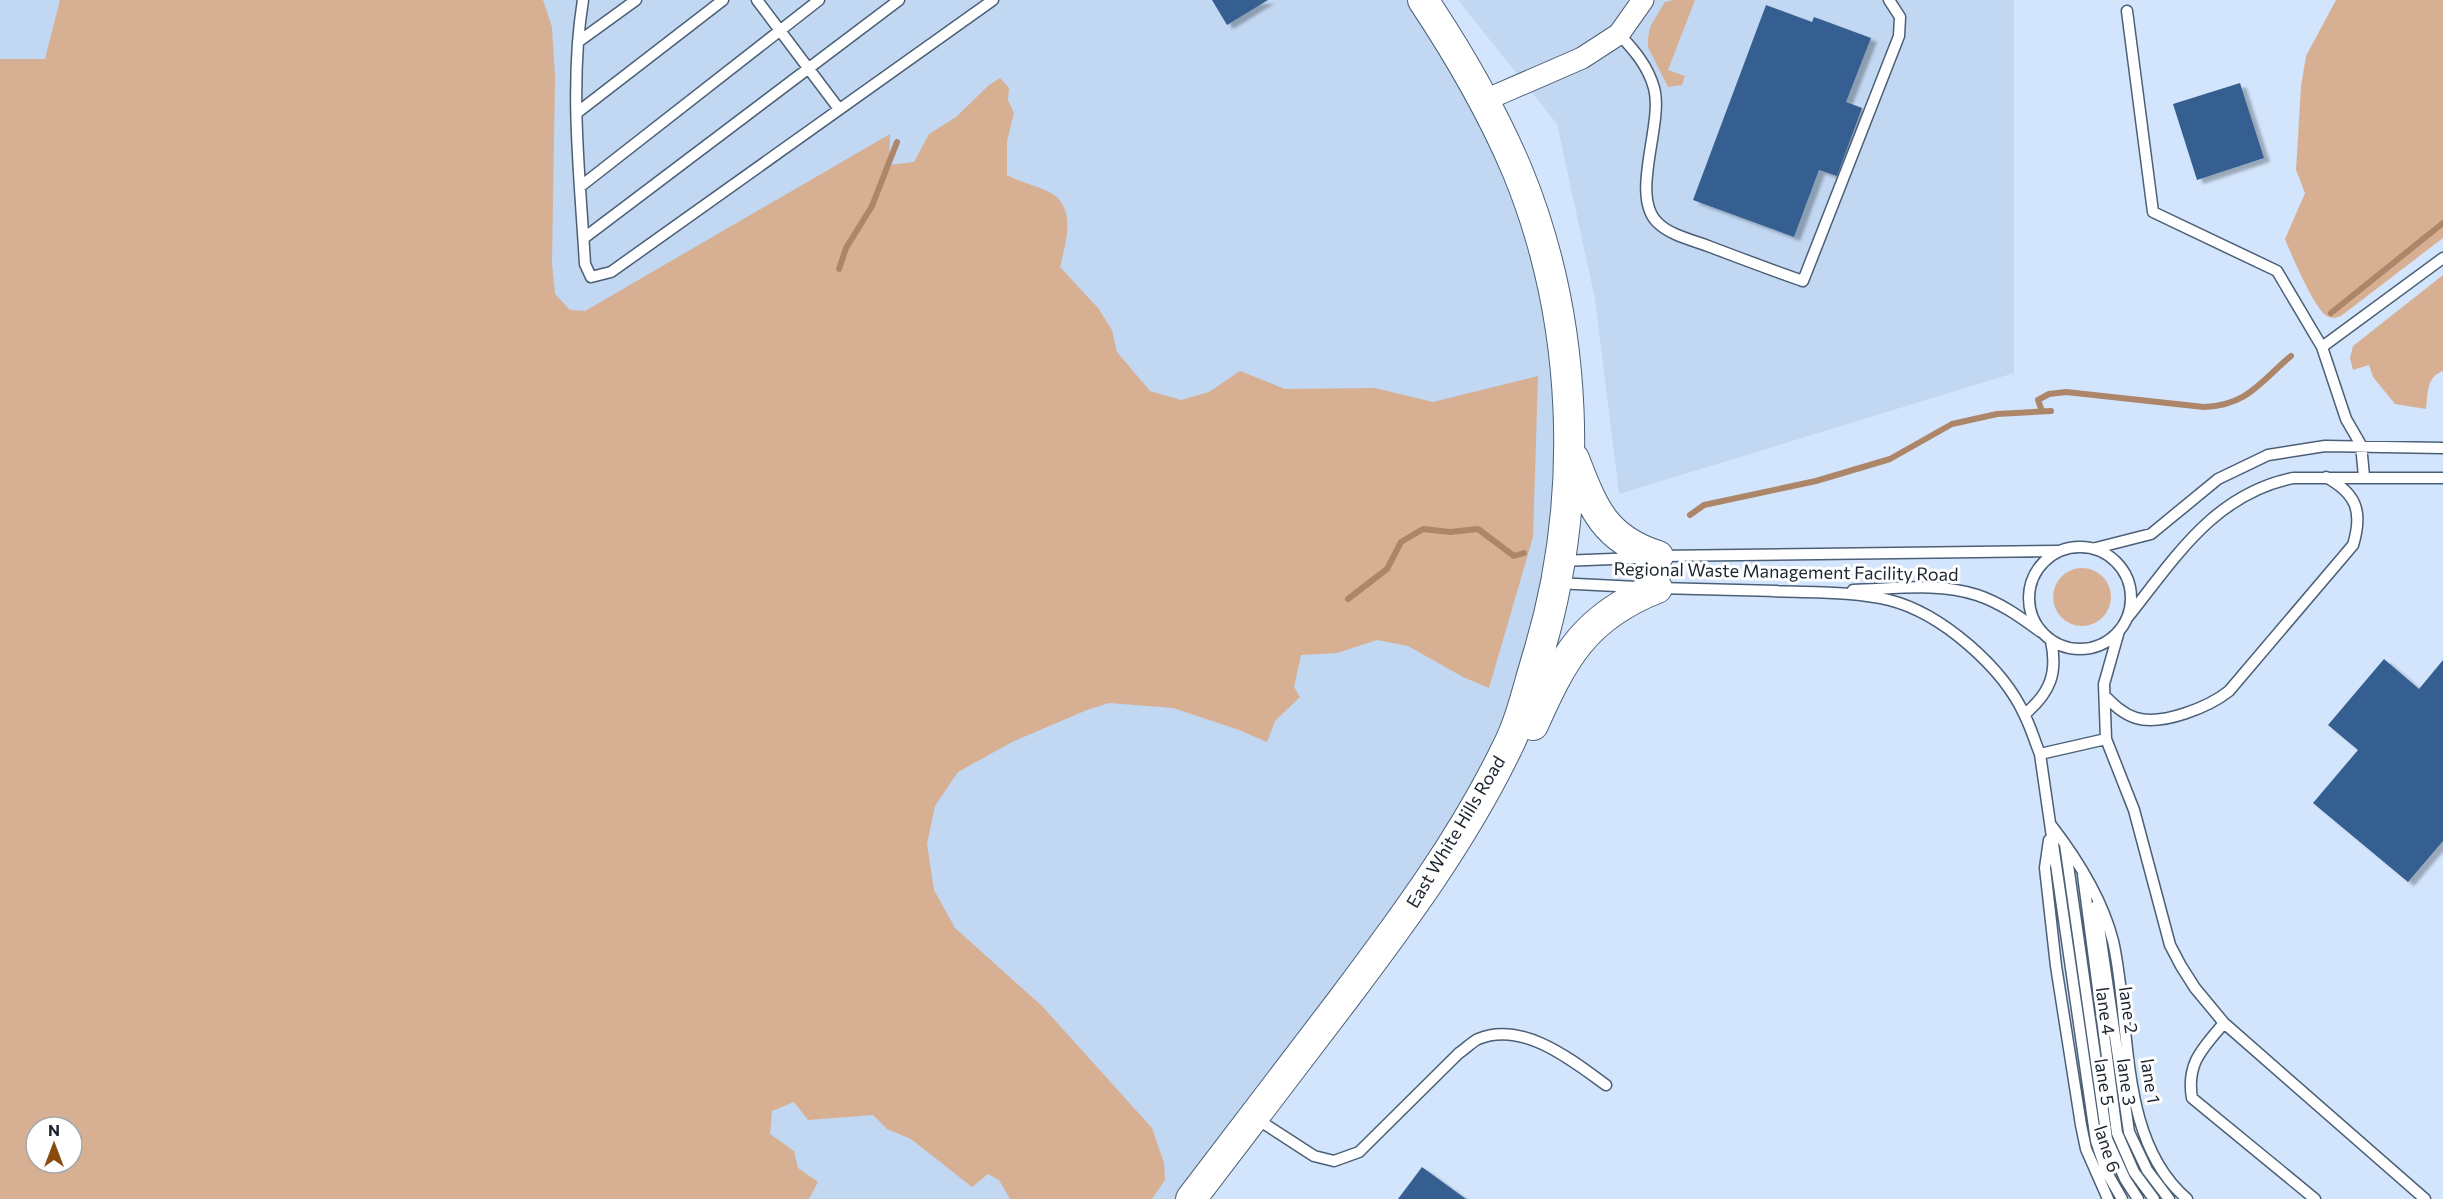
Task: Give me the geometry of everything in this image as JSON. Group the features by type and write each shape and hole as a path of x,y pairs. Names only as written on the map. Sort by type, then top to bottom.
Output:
{"main road":[{"name":"East White Hills Road","path":"1191,1199 1393,934 1433,876 1481,798 1510,744 1546,625 1558,572 1568,494 1570,449 1558,326 1541,241 1517,169 1484,101 1423,0"},
{"path":"1570,449 1599,517 1623,540 1639,550 1658,556"},
{"path":"1510,744 1532,728 1556,675 1577,642 1608,613 1657,588"}],"street":[{"path":"1484,101 1582,58 1619,34 1643,0"}],"lane":[{"path":"583,0 579,42 580,186 585,264 591,277 611,272 993,0"},
{"path":"579,42 636,0"},
{"path":"578,112 723,0"},
{"path":"757,0 839,109"},
{"path":"580,186 819,0"},
{"path":"584,238 807,67 899,0"},
{"path":"1619,34 1647,70 1654,90 1656,111 1647,179 1648,204 1657,223 1677,235 1803,281 1899,36 1900,17 1890,0"},
{"path":"2127,11 2153,212 2277,271 2322,347 2346,419 2361,445 2364,476"},
{"path":"2322,347 2443,258"},
{"path":"2096,548 2151,534 2218,479 2245,464 2298,448 2361,445 2443,448"},
{"path":"2128,617 2195,535 2220,510 2244,494 2271,483 2293,478 2364,476 2443,478"},
{"path":"2105,696 2126,714 2148,720 2199,709 2215,703 2229,691 2353,545 2359,527 2357,509 2351,496 2340,485 2326,477"},
{"name":"Regional Waste Management Facility Road","path":"2096,548 2111,556 2123,569 2130,585 2131,602 2128,617 2119,631 2108,641 2087,648 2065,647 2051,640 2009,609 1993,601 1953,590 1771,591 1657,588 1558,572 1658,556 2096,548"},
{"name":"Regional Waste Management Facility Road","path":"2041,632 2031,617 2028,601 2030,584 2037,569 2058,550"},
{"name":"lane 5","path":"1771,591 1888,600 1928,615 1955,633 1983,659 2025,714 2040,754 2096,1141 2106,1171 2122,1199"},
{"path":"2119,631 2104,684 2106,739 2134,810 2170,945 2195,988 2224,1023 2425,1199"},
{"path":"2025,714 2043,697 2050,686 2055,656 2051,640"},
{"path":"2040,754 2106,739"},
{"path":"2051,825 2082,869 2105,918 2104,957"},
{"name":"lane 6","path":"2051,825 2045,868 2056,966 2086,1149 2108,1199"},
{"name":"lane 4","path":"2065,843 2107,1139 2125,1179 2138,1199"},
{"path":"2082,869 2104,957"},
{"name":"lane 3","path":"2104,957 2117,1133 2134,1172 2154,1199"},
{"name":"lane 2","path":"2104,957 2129,1132 2147,1170 2169,1199"},
{"name":"lane 1","path":"2104,957 2142,1134 2161,1170 2175,1189 2187,1199"},
{"path":"2224,1023 2193,1064 2189,1081 2192,1098 2315,1199"},
{"path":"1254,1117 1314,1156 1334,1161 1359,1152 1459,1053 1478,1039 1500,1035 1533,1039 1565,1055 1606,1085"}],"shaded area":[{"path":"0,0 1423,0 1531,208 1570,466 1510,744 1191,1199 0,1199"},
{"path":"60,0 543,0 552,27 555,77 552,264 555,294 570,310 585,311 890,134 889,165 914,162 929,134 956,117 989,85 1000,78 1009,88 1008,100 1014,113 1007,141 1007,175 1047,191 1057,197 1063,205 1067,236 1060,267 1098,308 1112,330 1117,352 1150,391 1181,400 1209,392 1240,371 1285,389 1375,388 1433,402 1538,376 1533,537 1489,688 1463,677 1408,646 1377,640 1337,653 1301,655 1294,687 1300,697 1275,721 1267,742 1173,708 1109,703 1012,742 958,772 935,806 927,844 934,890 955,928 1042,1006 1152,1128 1164,1163 1165,1180 1152,1199 1010,1199 999,1180 988,1174 972,1187 911,1139 887,1129 873,1115 808,1120 794,1102 772,1111 770,1134 794,1151 798,1168 818,1182 809,1199 0,1199 0,59 45,59"},
{"path":"1458,0 2014,0 2014,373 1619,494 1595,299 1557,124"},
{"path":"1695,0 1668,70 1685,76 1682,85 1668,87 1648,47 1648,38 1650,27 1665,2"},
{"path":"2336,0 2443,0 2443,238 2341,316 2331,318 2316,304 2285,239 2305,193 2296,170 2301,86 2306,56"},
{"path":"2443,275 2443,371 2433,377 2426,409 2395,404 2373,377 2369,365 2353,370 2350,358 2353,346"},
{"path":"2076,568 2088,568 2103,576 2111,591 2111,603 2103,618 2088,626 2076,626 2061,618 2053,603 2053,591 2061,576"}],"building":[{"path":"1212,0 1268,0 1227,25"},
{"path":"1766,5 1812,22 1814,17 1871,38 1846,102 1862,108 1837,176 1819,170 1794,237 1693,200"},
{"path":"2240,83 2264,158 2197,180 2173,104"},
{"path":"2384,659 2419,689 2443,660 2443,841 2408,882 2313,803 2358,750 2328,725"},
{"path":"1422,1167 1466,1199 1398,1199"}],"waterway":[{"path":"839,269 846,248 872,206 897,142"},
{"path":"2331,313 2443,223"},
{"path":"2042,411 2038,400 2049,394 2066,392 2204,407 2219,405 2243,397 2291,356"},
{"path":"1690,515 1704,505 1816,481 1890,459 1952,424 1997,414 2051,411"},
{"path":"1348,599 1387,569 1401,542 1423,529 1450,532 1478,529 1514,556 1524,553"}]}
